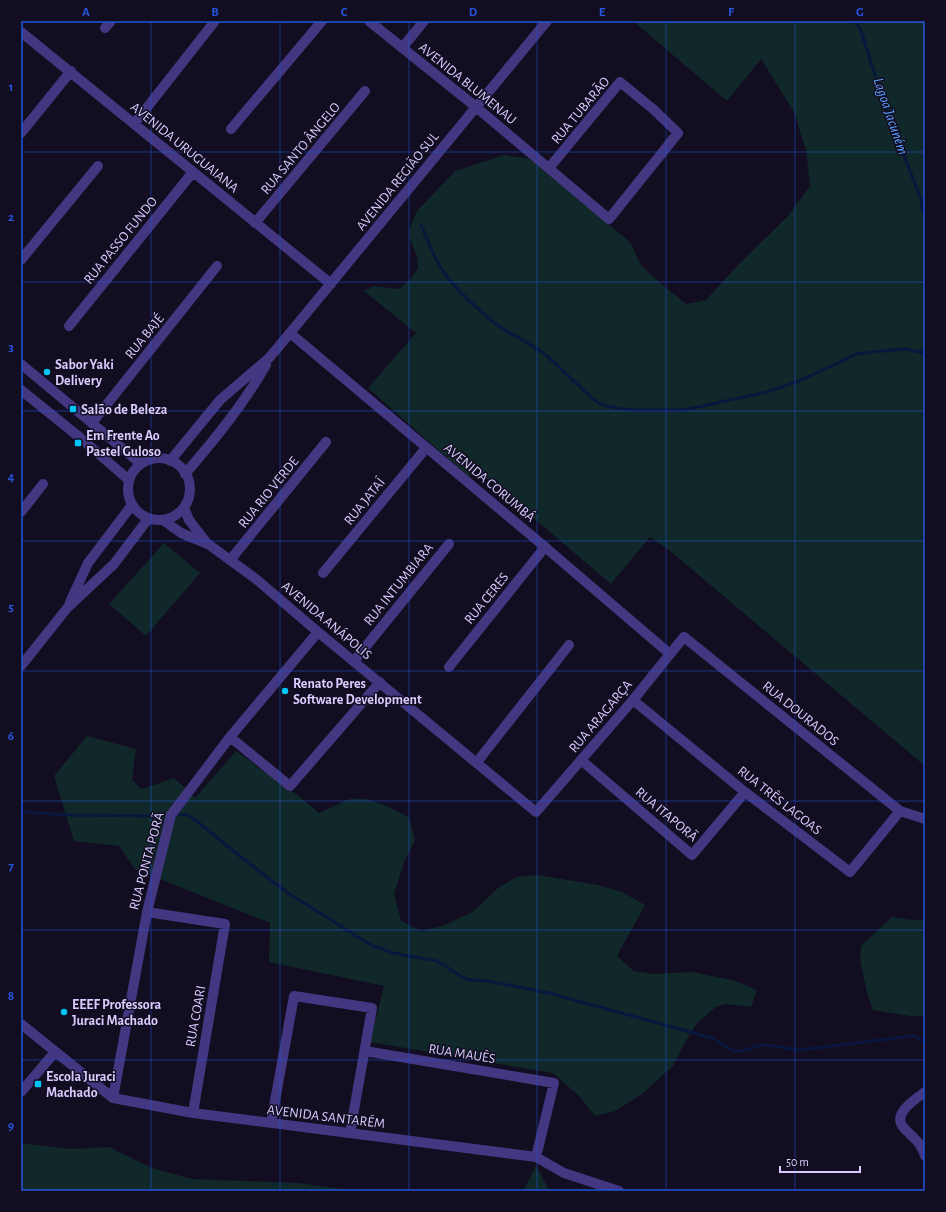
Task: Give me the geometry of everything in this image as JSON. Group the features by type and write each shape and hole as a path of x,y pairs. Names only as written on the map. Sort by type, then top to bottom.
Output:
{"street":[{"path":"134,124 216,21"},
{"path":"231,129 322,21"},
{"name":"AVENIDA BLUMENAU","path":"369,21 476,107 609,219"},
{"path":"402,48 424,21"},
{"name":"AVENIDA REGIÃO SUL","path":"170,461 220,400 269,358 547,21"},
{"name":"AVENIDA URUGUAIANA","path":"21,32 71,71 330,284"},
{"path":"21,133 71,71"},
{"name":"RUA TUBARÃO","path":"549,168 620,82 653,110 678,133 609,219"},
{"name":"RUA SANTO ÂNGELO","path":"256,224 365,91"},
{"path":"21,260 98,166"},
{"name":"RUA PASSO FUNDO","path":"69,326 193,172"},
{"name":"RUA BAJÉ","path":"92,423 217,266"},
{"name":"AVENIDA CORUMBÁ","path":"290,333 670,654"},
{"name":"AVENIDA REGIÃO SUL","path":"185,474 227,423 252,388 269,358"},
{"path":"21,364 141,464"},
{"path":"21,390 129,480"},
{"name":"RUA RIO VERDE","path":"231,559 326,442"},
{"name":"RUA JATAÍ","path":"323,573 426,448"},
{"path":"155,458 170,461 179,466 189,483 190,493 187,502 184,508 176,515 163,520 148,519 139,513 132,505 128,492 129,480 132,472 148,460 155,458"},
{"path":"21,512 44,484"},
{"path":"68,607 88,563 132,505"},
{"name":"AVENIDA ANÁPOLIS","path":"184,508 189,520 208,544"},
{"path":"21,666 68,607 114,564 148,519"},
{"name":"AVENIDA ANÁPOLIS","path":"163,520 181,533 208,544 256,578 318,632 536,812"},
{"name":"RUA INTUMBIARA","path":"354,661 449,544"},
{"name":"RUA CERES","path":"449,667 545,547"},
{"name":"RUA PONTA PORÃ","path":"113,1098 147,912 170,815 230,737 318,632"},
{"name":"RUA ARAGARÇA","path":"536,812 633,700 684,637"},
{"name":"RUA DOURADOS","path":"684,637 900,811"},
{"path":"477,762 569,645"},
{"path":"230,737 290,786 380,682"},
{"name":"RUA TRÊS LAGOAS","path":"633,700 745,792 850,872 900,811"},
{"name":"RUA ITAPORÃ","path":"581,760 692,855 745,792"},
{"path":"900,811 925,819"},
{"name":"RUA COARI","path":"147,912 224,924 193,1113"},
{"path":"271,1124 294,996 372,1008 350,1133"},
{"path":"21,1024 113,1098"},
{"name":"RUA MAUÊS","path":"365,1051 554,1083 536,1157"},
{"path":"21,1092 55,1052"},
{"path":"925,1092 902,1111 900,1120 902,1127 917,1140 924,1151 925,1156"},
{"name":"AVENIDA SANTARÉM","path":"113,1098 193,1113 271,1124 536,1157"},
{"path":"536,1157 564,1173 619,1191"}],"green space":[{"path":"633,21 925,21 925,766 669,550 650,537 611,584 476,469 469,477 368,388 416,333 364,291 374,286 399,289 410,280 418,268 417,256 410,239 409,230 417,211 455,171 505,155 530,159 630,242 641,265 686,304 706,300 739,264 788,216 810,186 806,150 794,112 761,59 727,101"},
{"path":"164,543 200,573 146,636 109,604"},
{"path":"87,736 136,749 132,780 142,789 174,778 195,798 236,751 296,794 319,813 347,800 363,799 379,803 409,817 415,840 404,862 394,894 401,921 422,931 445,925 474,911 499,887 517,877 537,875 598,885 622,892 645,905 617,956 634,971 654,974 693,972 736,981 757,990 751,1007 725,1004 716,1007 697,1023 673,1066 642,1094 615,1111 595,1116 580,1097 553,1073 370,1042 384,986 269,962 270,923 135,869 119,846 74,841 54,776"},
{"path":"892,917 925,920 925,1016 910,1016 873,1010 867,993 860,959 861,946"},
{"path":"21,1143 71,1149 109,1147 152,1168 192,1179 298,1183 357,1191 21,1191"},
{"path":"536,1166 550,1191 523,1191"}],"waterway":[{"name":"Lagoa Jacuném","path":"854,21 860,28 885,106 925,213"},
{"path":"421,225 440,267 451,282 467,299 499,326 546,355 592,398 607,406 634,410 684,410 767,392 799,381 857,354 905,349 925,353"},
{"path":"21,812 69,815 162,816"},
{"path":"177,814 188,815 194,819 288,893 371,945 393,953 437,961 464,978 549,993 712,1038 736,1051 743,1051 763,1045 800,1050 912,1036 925,1042"}],"place":[{"name":"Sabor Yaki Delivery","path":"47,372"},
{"name":"Salão de Beleza","path":"73,409"},
{"name":"Em Frente Ao Pastel Guloso","path":"78,443"},
{"name":"Renato Peres Software Development","path":"285,691"},
{"name":"EEEF Professora Juraci Machado","path":"64,1012"},
{"name":"Escola Juraci Machado","path":"38,1084"}]}
